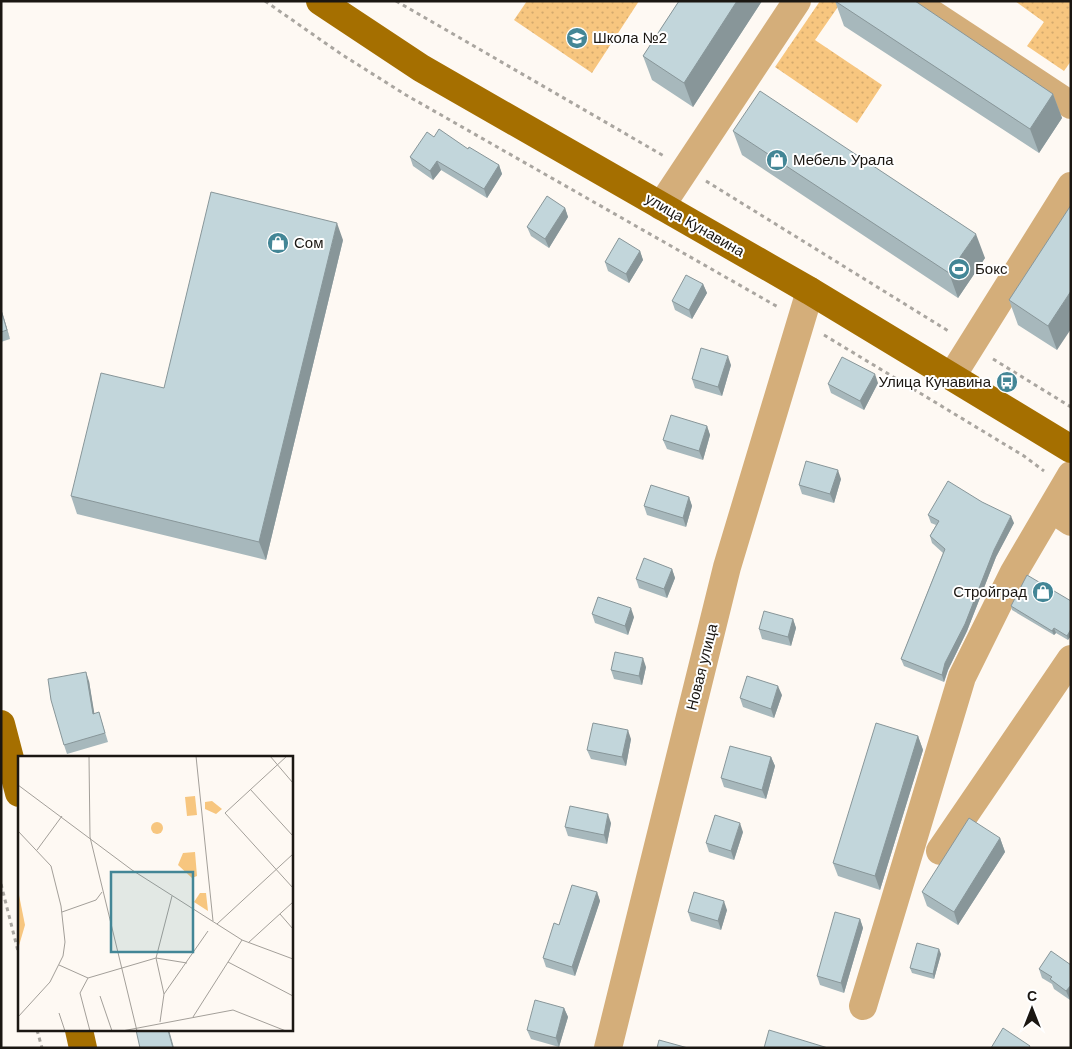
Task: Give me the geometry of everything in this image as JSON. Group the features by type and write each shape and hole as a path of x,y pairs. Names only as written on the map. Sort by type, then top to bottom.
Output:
{"main road":[{"name":"улица Кунавина","path":"320,1 421,68 810,290 1071,449"},
{"path":"1,724 18,789"},
{"path":"79,1032 83,1048"}],"street":[{"path":"660,206 744,83 796,1"},
{"path":"913,1 1071,105"},
{"path":"952,376 1071,186"},
{"name":"Новая улица","path":"608,1048 727,567 810,290"},
{"path":"863,1006 962,677 1014,572 1064,498"},
{"path":"940,851 1071,659"}],"path":[{"path":"265,1 341,54 406,95 800,320 1024,456 1064,498"},
{"path":"396,1 685,169 1071,407"},
{"path":"1,884 18,951"},
{"path":"38,1032 42,1048"}],"shaded area":[{"name":"Школа №2","path":"527,1 639,1 592,73 514,20"},
{"path":"820,1 842,1 815,40 882,85 857,123 775,67"},
{"path":"1015,1 1071,1 1071,61 1064,71 1027,46 1044,22"}],"building":[{"path":"679,1 737,1 684,83 643,56"},
{"path":"835,1 915,1 1053,94 1030,129"},
{"path":"760,91 976,234 949,273 733,131"},
{"path":"439,129 468,149 469,147 499,165 484,189 437,161 430,171 410,157 427,132 434,137"},
{"path":"211,192 337,223 259,542 71,496 101,373 164,388"},
{"path":"547,196 565,208 545,239 527,227"},
{"path":"1071,205 1071,291 1048,326 1009,300"},
{"path":"619,238 640,251 626,274 605,262"},
{"path":"686,275 703,284 689,310 672,301"},
{"path":"1,310 7,330 1,332"},
{"path":"701,348 728,356 718,387 692,379"},
{"path":"842,357 875,374 860,401 828,384"},
{"path":"671,415 707,426 699,451 663,440"},
{"path":"806,461 838,470 830,494 799,485"},
{"path":"948,481 982,502 1011,516 994,550 965,624 945,663 942,675 901,659 945,549 930,536 939,521 928,515"},
{"path":"651,485 689,497 683,518 644,506"},
{"path":"644,558 672,569 664,589 636,579"},
{"path":"1027,575 1071,601 1071,629 1067,636 1054,628 1052,631 1011,606"},
{"path":"598,597 631,608 625,626 592,614"},
{"path":"764,611 793,619 788,637 759,629"},
{"path":"615,652 643,658 639,676 611,670"},
{"path":"86,672 93,714 99,712 105,733 64,745 51,700 48,679"},
{"path":"747,676 778,686 771,709 740,698"},
{"path":"593,723 628,730 622,757 587,750"},
{"path":"876,723 918,736 875,876 833,863"},
{"path":"730,746 771,757 762,790 721,778"},
{"path":"570,806 608,814 604,835 565,827"},
{"path":"715,815 740,823 731,851 706,843"},
{"path":"969,818 1000,838 954,912 922,892"},
{"path":"572,885 597,892 572,967 543,958 554,923 559,925"},
{"path":"694,892 724,901 718,921 688,912"},
{"path":"835,912 860,919 841,983 817,976"},
{"path":"917,943 939,949 933,974 910,968"},
{"path":"1051,951 1071,965 1071,985 1066,991 1050,979 1052,977 1039,969"},
{"path":"535,1000 564,1008 556,1038 527,1030"},
{"path":"1003,1028 1030,1046 1029,1048 991,1048"},
{"path":"769,1030 828,1048 764,1048"},
{"path":"136,1032 169,1032 173,1048 140,1048"},
{"path":"659,1040 688,1048 657,1048"}],"place":[{"name":"Школа №2","path":"577,38"},
{"name":"Мебель Урала","path":"777,160"},
{"name":"Сом","path":"278,243"},
{"name":"Бокс","path":"959,269"},
{"name":"Улица Кунавина","path":"1007,382"},
{"name":"Стройград","path":"1043,592"}]}
